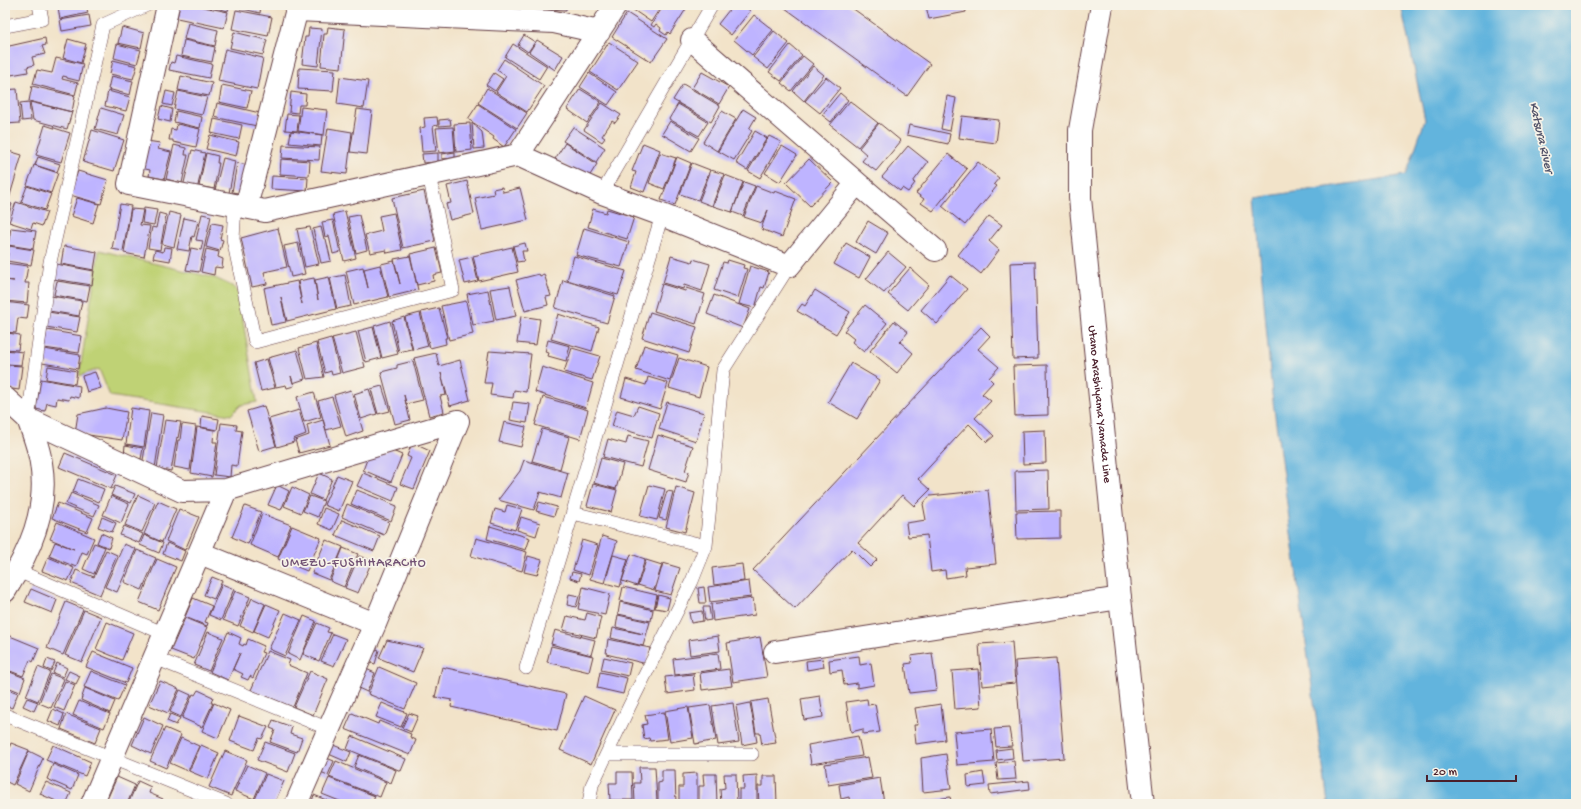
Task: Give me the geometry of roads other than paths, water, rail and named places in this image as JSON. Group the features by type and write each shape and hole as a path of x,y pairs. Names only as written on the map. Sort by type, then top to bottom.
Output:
{"street":[{"path":"168,5 130,184 265,211 518,155 602,193 662,215 789,266 857,183"},
{"path":"518,155 616,5"},
{"name":"Utano Arashiyama Yamada Line","path":"1102,5 1080,130 1080,198 1120,598 1143,804"},
{"path":"241,206 298,7 554,22 599,32"},
{"path":"692,40 935,250"},
{"path":"5,398 28,419 182,491 226,490 458,422 375,624 296,804"},
{"path":"5,591 26,557 36,528 42,494 41,464 38,449 28,419"},
{"path":"92,804 226,490"},
{"path":"200,553 375,624"},
{"path":"775,652 1120,598"}],"lane":[{"path":"5,26 42,19 39,5"},
{"path":"28,419 50,262 103,25 147,5"},
{"path":"602,193 712,5"},
{"path":"241,206 233,239 255,342 453,290 429,175"},
{"path":"526,668 662,215"},
{"path":"588,804 592,785 692,581 706,546 723,370 789,266"},
{"path":"573,513 706,546"},
{"path":"18,571 165,634"},
{"path":"155,658 329,729"},
{"path":"5,715 226,804"},
{"path":"607,754 752,754"}],"water":[{"name":"Katsura River","path":"1401,5 1576,5 1576,804 1328,804 1272,394 1255,198 1406,175 1425,120"}],"district":[{"name":"UMEZU-FUSHIHARACHO","path":"354,561"}]}
